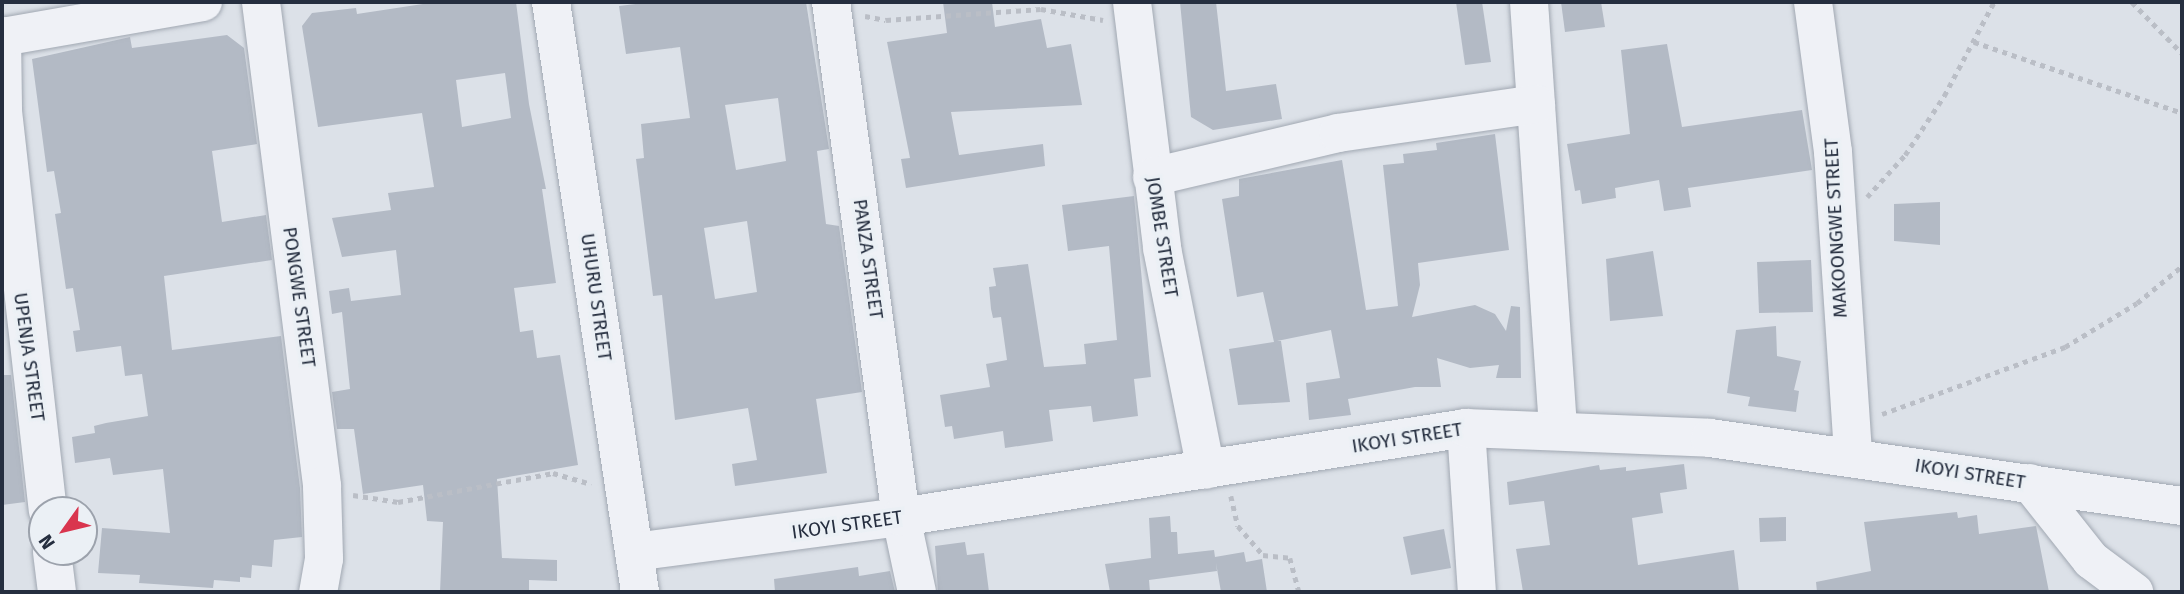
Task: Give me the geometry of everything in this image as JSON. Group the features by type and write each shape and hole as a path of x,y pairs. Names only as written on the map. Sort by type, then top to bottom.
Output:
{"street":[{"path":"2,37 203,2"},
{"name":"PONGWE STREET","path":"261,2 322,486 324,559 318,592"},
{"name":"UHURU STREET","path":"551,2 640,592"},
{"name":"PANZA STREET","path":"831,2 884,370 901,517 916,592"},
{"path":"1529,2 1558,430"},
{"name":"MAKOONGWE STREET","path":"1813,2 1833,152 1852,440"},
{"name":"JOMBE STREET","path":"1134,18 1152,177 1216,468"},
{"name":"UPENJA STREET","path":"2,37 11,301 46,496"},
{"path":"1152,177 1338,133 1536,104"},
{"path":"1466,428 1477,592"},
{"name":"IKOYI STREET","path":"634,552 901,517 1466,428 1710,438 1852,440 2030,483 2182,506"},
{"path":"2030,483 2069,537 2127,592"},
{"path":"54,566 57,592"}],"path":[{"path":"831,2 886,20 1041,9 1100,19 1134,18"},
{"path":"1837,230 1905,155 1974,42 1994,2"},
{"path":"2132,2 2182,53"},
{"path":"1974,42 2182,113"},
{"path":"1852,440 2065,347 2137,303 2182,266"},
{"path":"1216,468 1238,526 1263,555 1290,558 1299,592"},
{"path":"322,486 359,497 398,502 553,473 626,497"}],"building":[{"path":"436,2 516,2 529,104 546,189 542,189 556,283 514,288 520,332 533,330 537,358 560,355 578,465 497,479 502,558 557,560 557,581 529,580 529,592 440,592 443,522 427,521 423,485 363,494 354,429 337,429 332,392 350,389 342,312 332,314 329,291 349,288 351,301 401,295 396,250 342,257 332,218 391,210 388,193 434,187 422,113 318,127 302,26 312,13 356,8 357,14","holes":["505,73 511,118 462,127 456,80"]},
{"path":"652,2 806,2 829,149 817,151 826,224 839,226 862,392 816,399 827,473 735,486 732,464 757,460 748,408 675,420 662,295 653,296 636,159 644,158 641,124 690,118 680,47 626,54 619,6","holes":["778,98 786,161 736,170 725,105","747,221 757,292 715,299 704,228"]},
{"path":"943,2 992,2 995,27 1041,19 1047,48 1071,44 1082,105 951,112 959,155 1043,144 1045,166 906,188 901,159 910,158 887,42 947,33"},
{"path":"1180,2 1216,2 1226,91 1276,84 1282,119 1213,130 1191,117"},
{"path":"1456,2 1482,2 1491,62 1465,65"},
{"path":"1561,2 1601,2 1605,27 1565,32"},
{"path":"227,35 244,48 257,144 212,151 222,222 266,215 272,260 164,276 172,350 281,336 300,488 302,537 274,540 272,567 252,565 251,578 240,577 240,582 214,580 213,588 139,583 140,575 98,573 102,528 170,533 163,469 113,475 110,458 75,463 72,437 95,433 94,426 148,416 142,374 125,376 121,346 76,352 73,331 80,330 73,288 66,289 55,214 61,213 54,171 47,172 32,59 130,37 132,48"},
{"path":"1667,44 1682,127 1802,110 1812,170 1688,188 1691,207 1664,211 1659,180 1615,188 1616,198 1582,204 1580,190 1575,191 1567,144 1630,134 1621,50"},
{"path":"1495,134 1509,250 1418,263 1420,285 1412,317 1475,305 1495,314 1506,331 1511,306 1520,307 1521,378 1496,378 1499,365 1470,368 1437,358 1441,387 1415,387 1348,399 1351,415 1309,420 1306,383 1340,378 1331,330 1277,341 1281,341 1290,402 1238,405 1229,349 1274,342 1263,292 1237,297 1222,199 1239,196 1239,179 1342,160 1366,310 1398,306 1383,165 1404,163 1403,154 1437,150 1436,143"},
{"path":"1134,196 1151,377 1134,379 1138,416 1093,422 1091,406 1049,410 1053,441 1005,448 1003,431 954,439 952,426 945,427 940,395 990,387 986,364 1007,360 1001,317 993,318 991,309 989,287 996,286 993,268 1028,264 1044,367 1086,364 1084,344 1117,340 1109,246 1068,251 1062,205"},
{"path":"1940,202 1940,245 1894,241 1894,204"},
{"path":"1653,251 1663,316 1610,321 1606,259"},
{"path":"1811,260 1813,312 1759,313 1757,262"},
{"path":"1776,326 1777,356 1801,361 1794,390 1799,391 1796,412 1748,406 1750,397 1727,393 1736,330"},
{"path":"2,375 11,375 25,502 2,505"},
{"path":"1684,464 1687,489 1660,493 1663,513 1632,518 1638,565 1734,550 1739,592 1523,592 1516,549 1550,545 1544,501 1509,505 1507,482 1599,465 1600,470 1626,467 1626,471"},
{"path":"1957,512 1958,518 1977,515 1979,534 2036,526 2049,592 1817,592 1816,582 1871,571 1864,522"},
{"path":"1170,516 1171,532 1177,532 1178,554 1214,550 1215,557 1244,552 1246,562 1262,559 1267,592 1221,592 1216,563 1217,571 1149,580 1150,592 1110,592 1105,564 1151,558 1149,518"},
{"path":"1786,517 1786,541 1760,542 1759,518"},
{"path":"1444,529 1451,568 1411,575 1403,537"},
{"path":"965,542 967,555 984,553 989,592 938,592 935,546"},
{"path":"858,567 859,576 890,571 895,592 775,592 774,579"}]}
